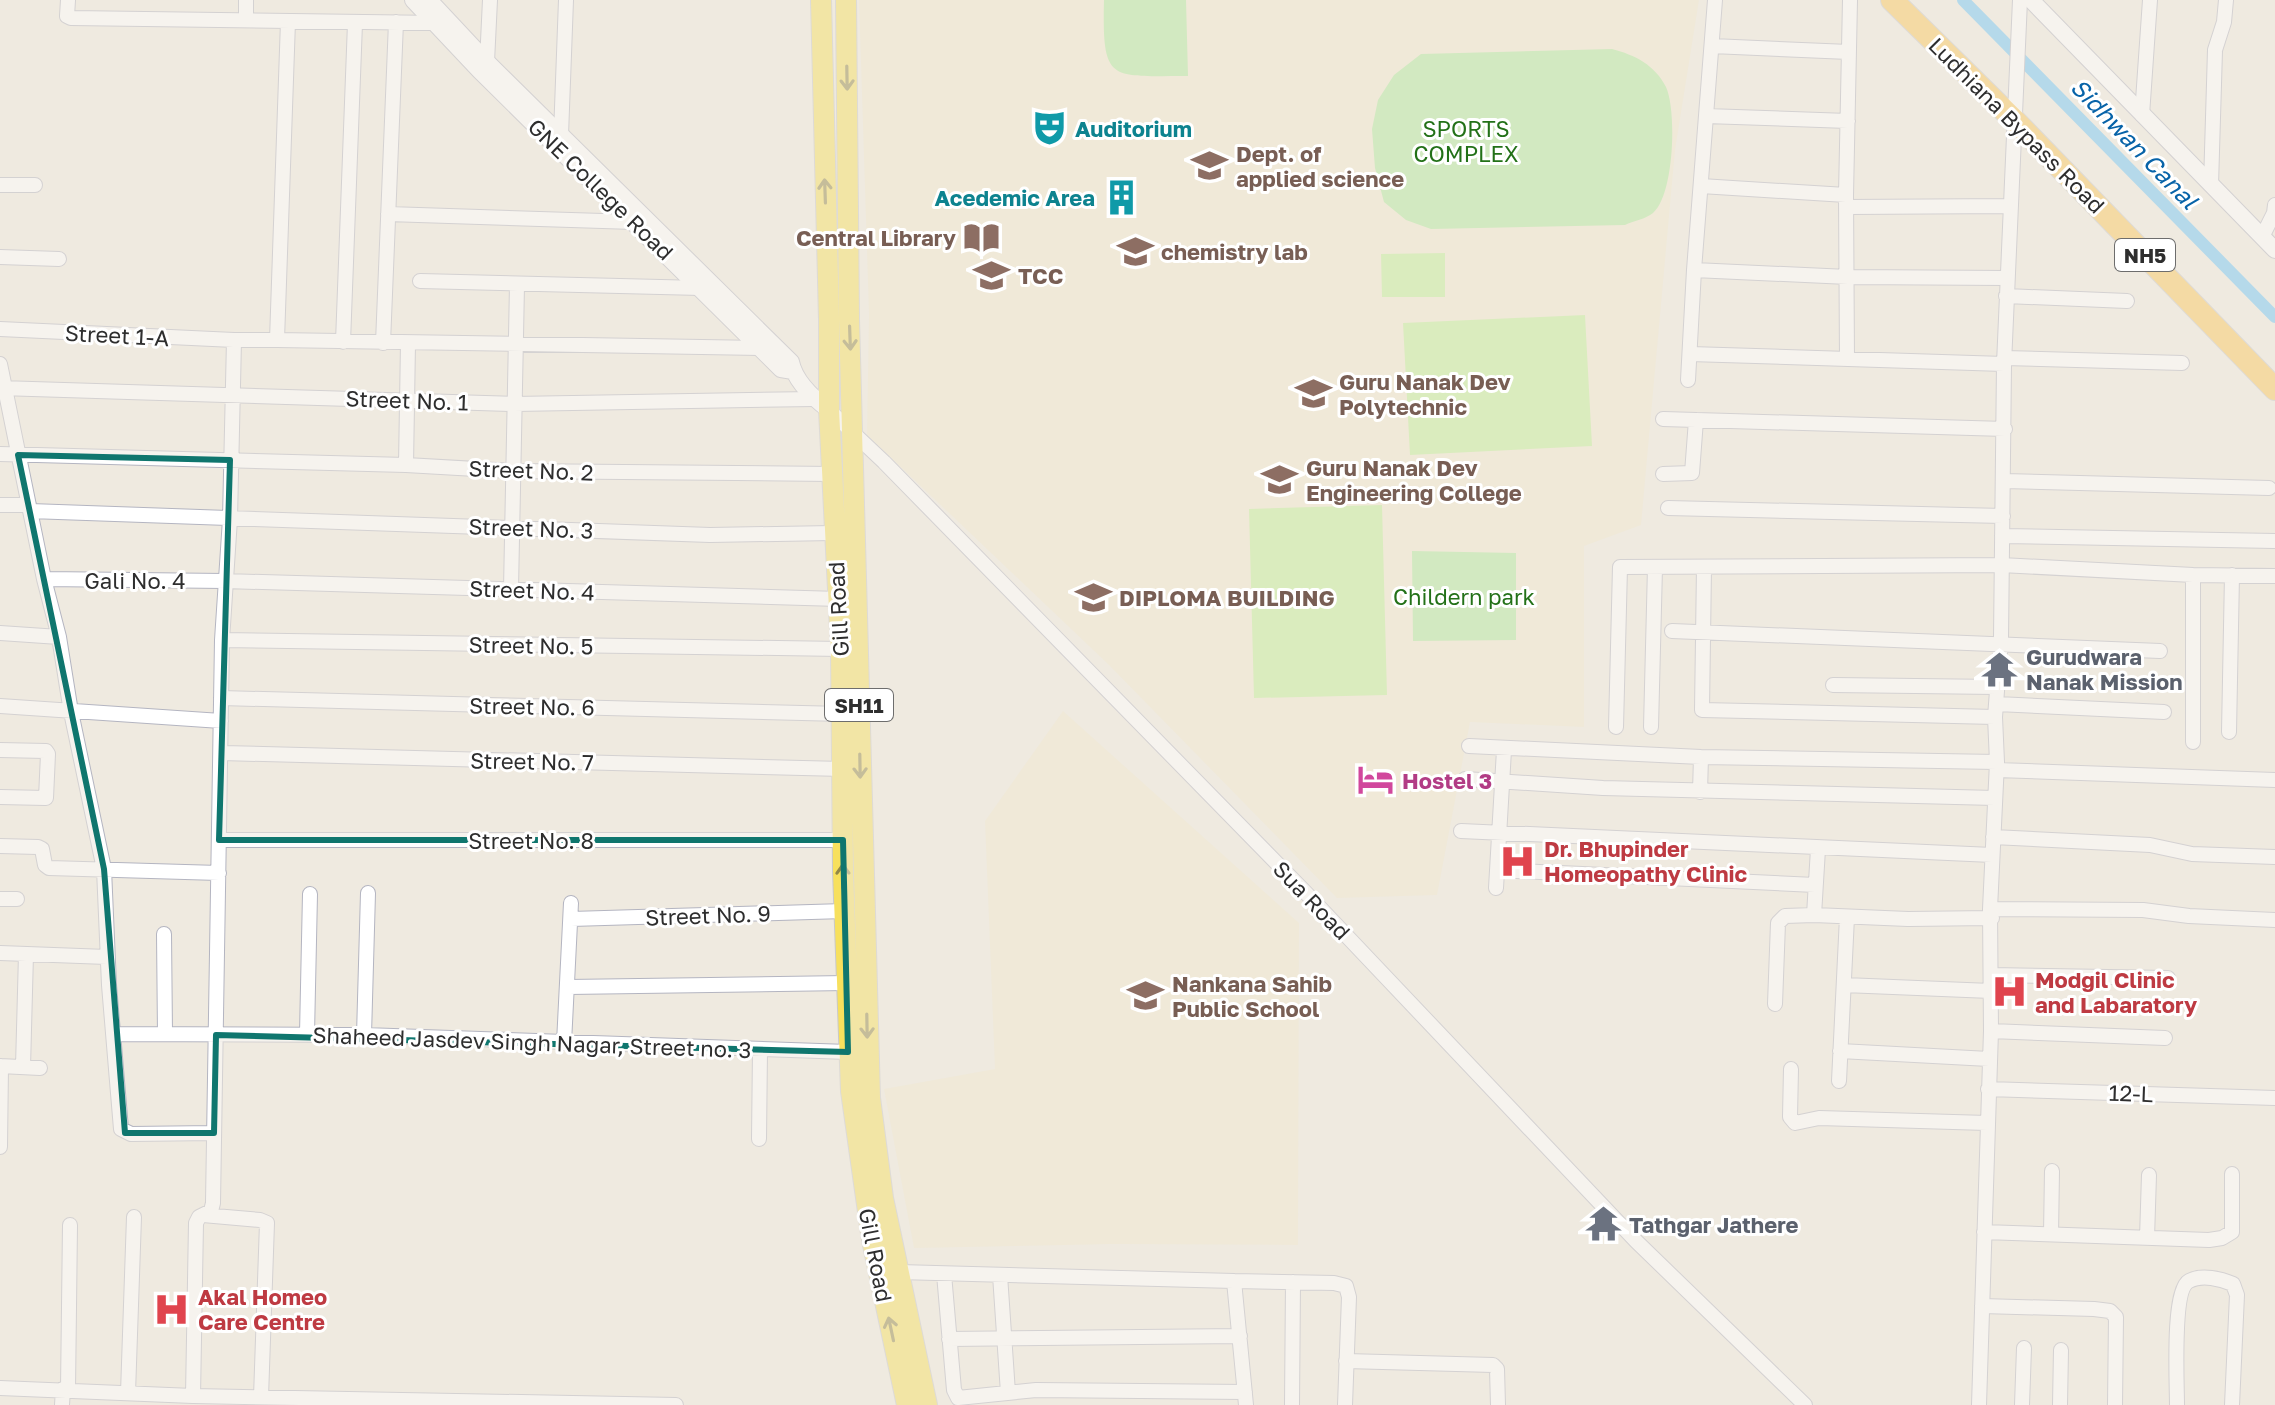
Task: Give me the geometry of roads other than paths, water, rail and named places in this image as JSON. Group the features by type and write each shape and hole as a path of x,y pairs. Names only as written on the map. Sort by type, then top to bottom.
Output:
{"highway":[{"name":"Ludhiana Bypass Road","path":"1892,0 2016,105 2275,389"},
{"name":"Ludhiana Bypass Road","path":"1912,0 2275,369"}],"main road":[{"name":"Gill Road","path":"821,0 822,404 832,474 839,599 848,1052 856,1137 872,1240 907,1405"},
{"name":"Gill Road","path":"846,0 852,432 869,1085 883,1198 927,1405"}],"street":[{"path":"68,0 67,16 71,18 437,23"},
{"path":"246,0 246,19"},
{"name":"GNE College Road","path":"413,0 479,70 781,369 793,371"},
{"name":"GNE College Road","path":"429,0 487,62 791,362 793,371 822,404"},
{"path":"487,62 490,0"},
{"path":"561,135 566,0"},
{"path":"1688,380 1715,0"},
{"path":"1847,359 1850,0"},
{"path":"2142,115 2150,0"},
{"path":"2211,185 2215,54 2224,22 2226,0"},
{"path":"1979,1405 1991,1031 1996,710 2001,643 2006,296 2024,1"},
{"path":"2024,1 2275,250"},
{"path":"277,340 288,21"},
{"path":"383,343 396,22"},
{"path":"343,342 355,23"},
{"path":"1712,46 1849,52"},
{"path":"1706,116 1848,121"},
{"path":"0,185 35,185"},
{"path":"1701,186 1846,201 2010,206"},
{"path":"2262,237 2275,205"},
{"path":"388,214 634,222"},
{"path":"0,257 59,259"},
{"path":"1694,270 1848,277 2007,278"},
{"path":"420,281 701,288"},
{"path":"511,589 517,285"},
{"path":"2006,296 2127,301"},
{"name":"Street 1-A","path":"0,329 234,340 761,348"},
{"path":"193,1396 196,1223 213,1207 222,640 230,519 234,340"},
{"path":"406,465 408,343"},
{"path":"1690,354 2182,363"},
{"path":"0,364 44,579 59,637 71,712 104,869 107,957 121,1129 131,1134 214,1133"},
{"name":"Street No. 1","path":"3,388 514,404 822,404"},
{"name":"Sua Road","path":"822,404 1306,893 1636,1241 1805,1405"},
{"path":"1663,419 2005,429"},
{"path":"1663,474 1692,473 1696,420"},
{"name":"Street No. 2","path":"0,454 406,465 512,471 832,474"},
{"path":"2004,481 2269,488"},
{"name":"Street No. 3","path":"0,505 230,519 710,535 833,533"},
{"path":"1668,508 2003,516"},
{"path":"2002,536 2275,541"},
{"path":"1616,727 1620,567 2001,565 2275,576"},
{"path":"1651,727 1655,567"},
{"path":"1704,567 1702,710 2164,712"},
{"path":"2193,575 2193,742"},
{"path":"2229,732 2232,575"},
{"name":"Gali No. 4","path":"44,579 225,581"},
{"name":"Street No. 4","path":"225,581 839,599"},
{"path":"1672,631 2160,651"},
{"path":"0,633 59,637"},
{"name":"Street No. 5","path":"222,640 841,649"},
{"path":"1833,685 1997,687"},
{"name":"Street No. 6","path":"221,698 842,714"},
{"path":"0,706 221,721"},
{"path":"1469,746 1504,750 1997,766 2275,780"},
{"path":"0,750 46,751 48,754 46,798 0,797"},
{"path":"1496,888 1504,750"},
{"name":"Street No. 7","path":"222,753 843,769"},
{"path":"1700,792 1701,757"},
{"path":"1465,779 1700,792 1995,798"},
{"path":"1461,831 1992,855"},
{"path":"1993,837 2150,845 2198,855 2275,857"},
{"name":"Street No. 8","path":"219,840 843,840"},
{"path":"0,846 38,847 42,849 45,865 49,868 219,873"},
{"path":"1814,915 1818,849"},
{"path":"1497,870 1815,885"},
{"path":"364,1035 368,893"},
{"path":"307,1034 310,894"},
{"path":"0,899 17,899"},
{"path":"564,1043 571,903"},
{"path":"1775,1004 1778,923 1785,916 2143,910 2189,916 2275,920"},
{"name":"Street No. 9","path":"571,919 844,911"},
{"path":"1839,1081 1847,917"},
{"path":"164,934 165,1034"},
{"path":"0,953 107,957"},
{"path":"23,1067 26,954"},
{"path":"1991,975 2168,978"},
{"path":"568,987 847,983"},
{"path":"1844,985 1991,991"},
{"path":"1991,1031 2165,1038"},
{"name":"Shaheed Jasdev Singh Nagar, Street no. 3","path":"113,1034 364,1035 848,1052"},
{"path":"759,1139 760,1050"},
{"path":"1840,1051 1989,1059"},
{"path":"0,1147 1,1066 40,1068"},
{"path":"1791,1069 1790,1117 1795,1123 1819,1118 1987,1123"},
{"name":"12-L","path":"1988,1089 2275,1098"},
{"path":"2051,1234 2052,1171"},
{"path":"1984,1232 2222,1238 2232,1232 2232,1174"},
{"path":"2147,1238 2149,1175"},
{"path":"203,1215 267,1223 261,1397"},
{"path":"128,1393 134,1217"},
{"path":"62,1405 70,1225"},
{"path":"899,1272 1346,1286 1349,1297 1345,1405"},
{"path":"944,1274 954,1390 958,1398 1049,1389 1245,1399 1234,1281"},
{"path":"1000,1275 1008,1393"},
{"path":"2177,1405 2181,1291 2188,1281 2201,1278 2221,1279 2233,1284 2237,1295 2232,1405"},
{"path":"1292,1405 1293,1282"},
{"path":"1982,1306 2110,1311 2116,1317 2117,1332 2115,1405"},
{"path":"949,1339 1240,1336"},
{"path":"2022,1405 2024,1348"},
{"path":"2060,1405 2061,1350"},
{"path":"1346,1361 1493,1365 1497,1369 1498,1405"},
{"path":"0,1388 403,1402 676,1405"}],"waterway":[{"name":"Sidhwan Canal","path":"1963,0 2275,317"}],"place":[{"name":"Auditorium","path":"1049,128"},
{"name":"Dept. of applied science","path":"1210,166"},
{"name":"Acedemic Area","path":"1121,197"},
{"name":"Central Library","path":"982,237"},
{"name":"chemistry lab","path":"1135,251"},
{"name":"TCC","path":"992,275"},
{"name":"Guru Nanak Dev Polytechnic","path":"1313,394"},
{"name":"Guru Nanak Dev Engineering College","path":"1280,480"},
{"name":"DIPLOMA BUILDING","path":"1093,597"},
{"name":"Gurudwara Nanak Mission","path":"2000,669"},
{"name":"Hostel 3","path":"1376,780"},
{"name":"Dr. Bhupinder Homeopathy Clinic","path":"1518,861"},
{"name":"Modgil Clinic and Labaratory","path":"2009,992"},
{"name":"Nankana Sahib Public School","path":"1146,996"},
{"name":"Tathgar Jathere","path":"1603,1224"},
{"name":"Akal Homeo Care Centre","path":"172,1309"}],"park label":[{"name":"SPORTS COMPLEX","path":"1466,140"},
{"name":"Childern park","path":"1464,596"}]}
